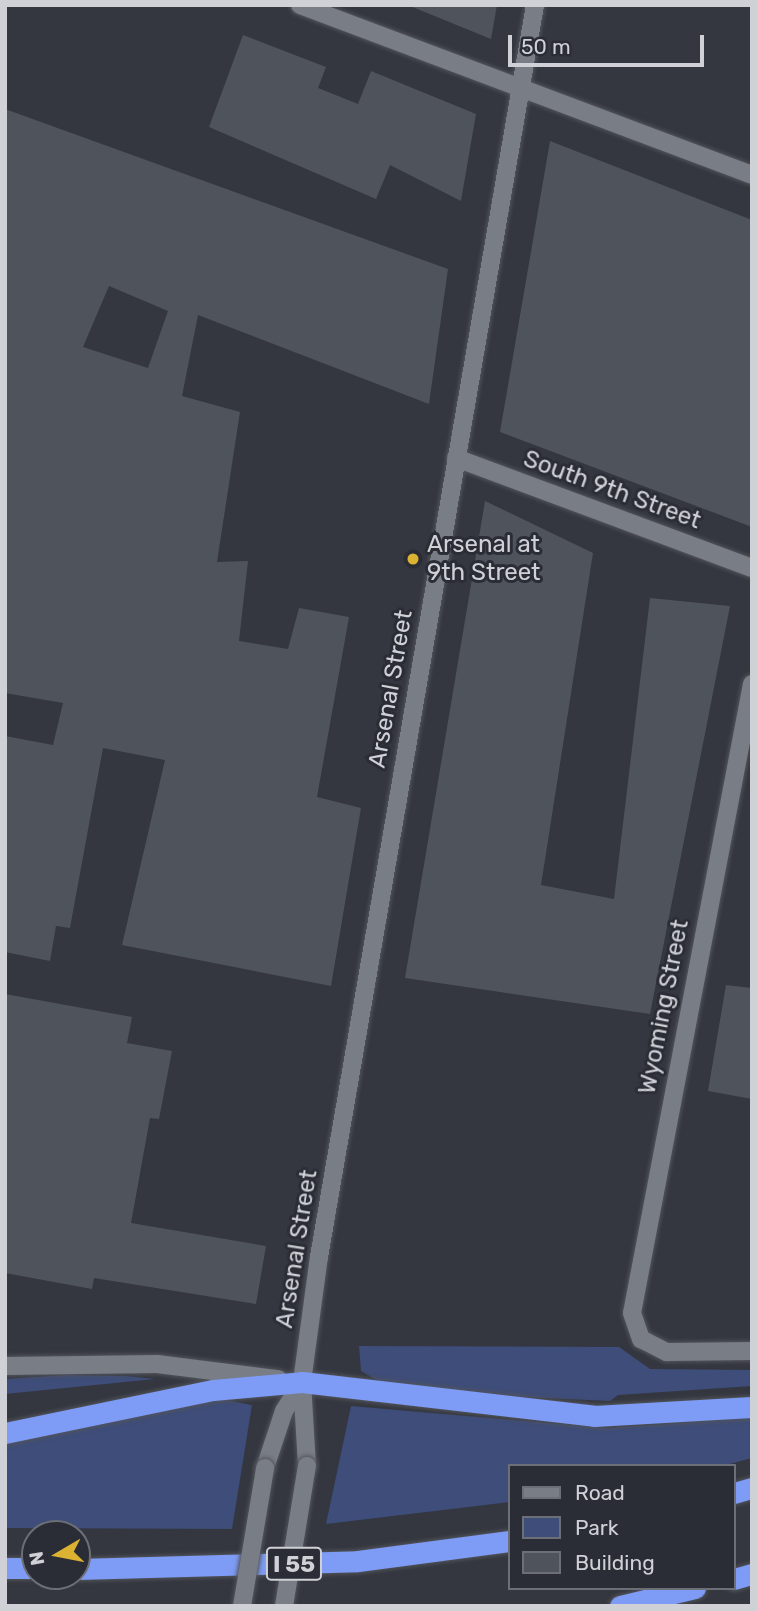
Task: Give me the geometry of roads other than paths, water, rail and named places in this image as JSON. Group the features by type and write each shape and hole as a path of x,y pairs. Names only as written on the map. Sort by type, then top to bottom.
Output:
{"highway":[{"path":"5,1433 213,1390 302,1382 571,1414 652,1417 752,1407"},
{"name":"I 55","path":"91,1569 345,1561 508,1541"},
{"path":"620,1606 687,1590"}],"street":[{"path":"300,5 520,91 752,176"},
{"name":"Arsenal Street","path":"284,1606 307,1466 302,1382 456,458 535,5"},
{"name":"South 9th Street","path":"456,458 752,568"},
{"name":"Wyoming Street","path":"752,684 632,1313 640,1339 667,1352 752,1350"},
{"path":"5,1366 157,1364 302,1382"},
{"name":"Arsenal Street","path":"243,1606 265,1468 284,1411 302,1382"}],"place":[{"name":"Arsenal at 9th Street","path":"413,559"}]}
